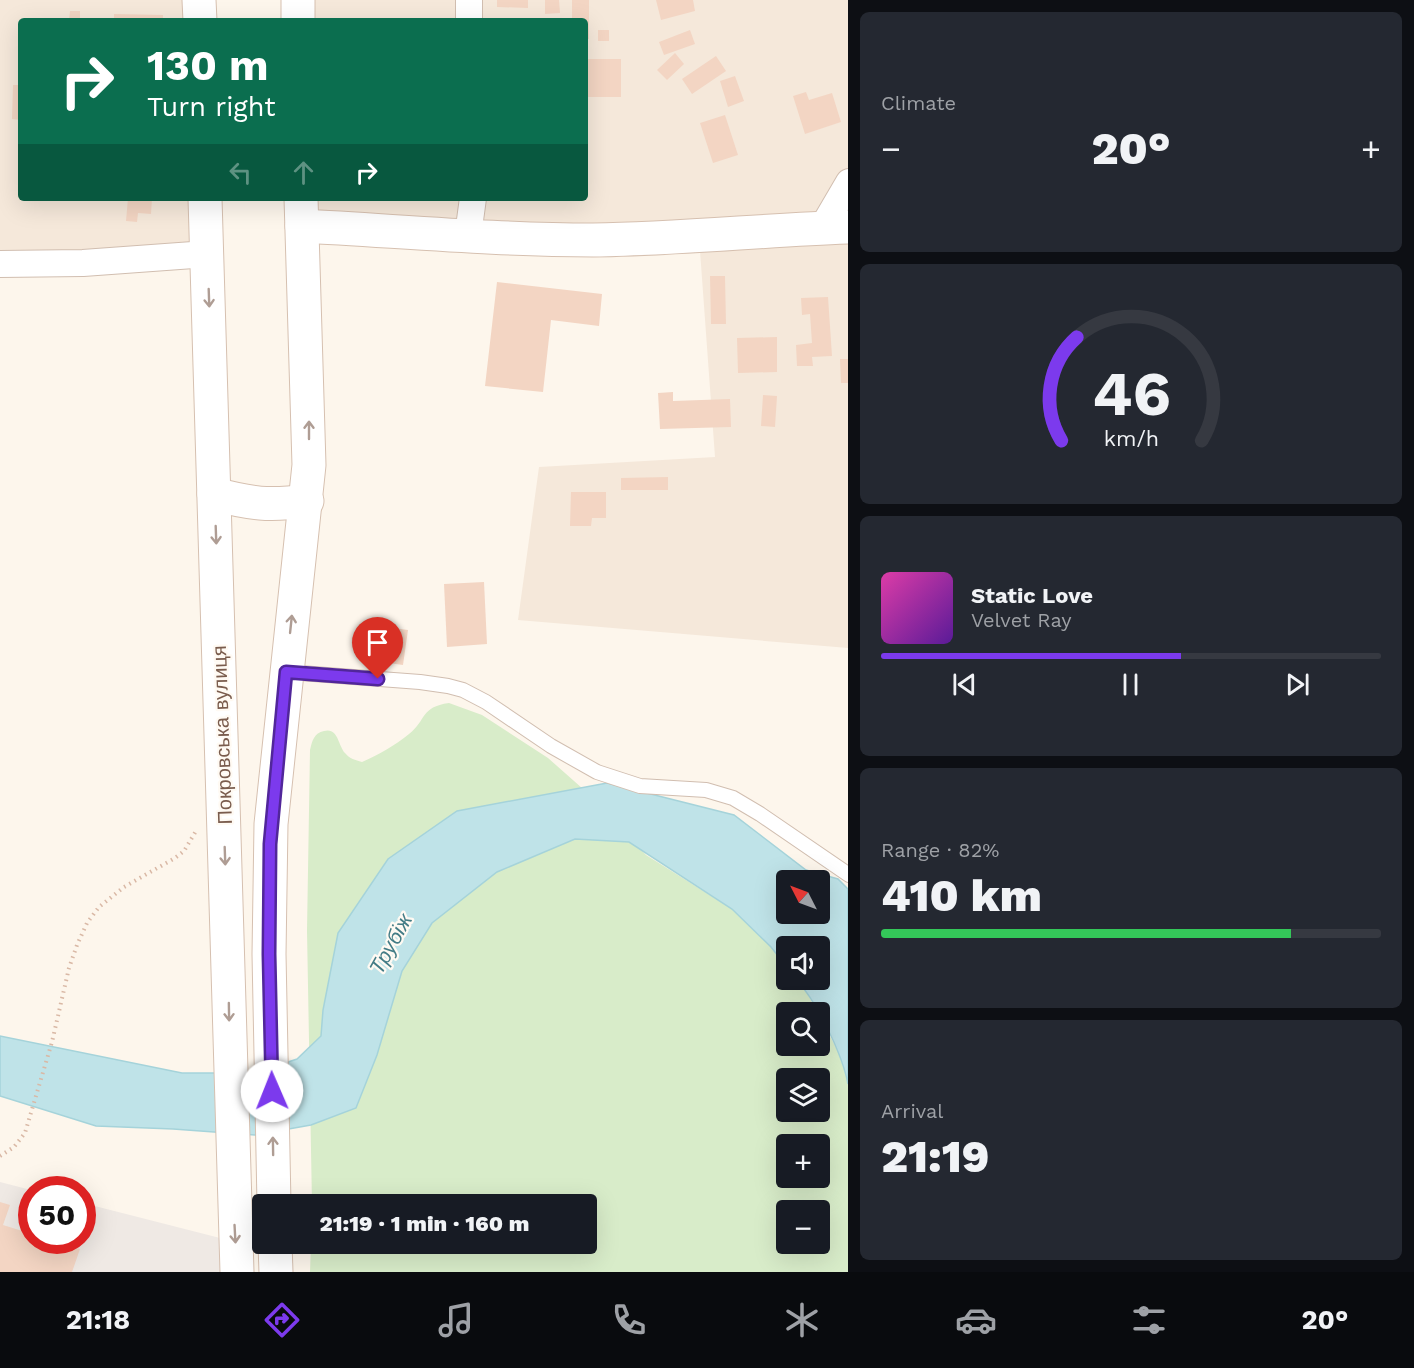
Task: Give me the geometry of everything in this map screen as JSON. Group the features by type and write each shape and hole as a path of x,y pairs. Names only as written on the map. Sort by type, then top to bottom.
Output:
{"main road":[{"path":"199,0 200,18"},
{"path":"298,0 298,18"},
{"name":"Покровська вулиця","path":"206,201 233,1197 237,1272"},
{"path":"274,1194 269,954 271,824 286,672 307,501 309,465 302,212 468,235 532,239 644,239 835,227"},
{"path":"214,495 255,504 274,505 307,501"},
{"path":"275,1254 276,1272"}],"street":[{"path":"469,0 469,18"},
{"path":"835,227 848,185"},
{"path":"468,235 473,201"},
{"path":"0,264 93,263 207,254"}],"lane":[{"path":"286,672 420,682 463,690 486,702 551,746 597,772 640,786 706,790 733,798 848,874"}],"path":[{"path":"0,1156 21,1140 29,1121 77,945 93,914 111,896 134,880 184,851 197,830"}],"shaded area":[{"path":"0,0 199,0 200,18 18,18 18,201 205,201 207,254 0,264"},
{"path":"298,0 848,0 848,648 518,620 539,467 715,457 699,237 302,226 301,201 588,201 588,18 298,18"},
{"path":"0,1182 18,1187 18,1254 96,1254 96,1206 220,1238 222,1272 0,1272"}],"green space":[{"path":"449,703 482,715 548,758 591,796 646,855 732,909 771,947 776,953 776,990 806,990 812,1002 776,1002 776,1056 830,1056 830,1036 844,1063 848,1080 848,1272 310,1272 311,1254 597,1254 597,1194 312,1194 307,931 310,750 314,738 329,730 335,734 347,755 362,762 387,750 404,738 415,729 428,711"}],"water":[{"name":"Трубіж","path":"607,783 734,815 806,870 776,870 776,924 830,924 830,877 838,879 848,889 848,1084 830,1034 830,1002 813,1002 805,990 830,990 830,936 776,936 776,953 732,909 629,842 575,839 497,872 432,923 402,971 377,1055 356,1108 311,1125 255,1135 96,1126 0,1096 0,1036 182,1073 255,1073 297,1059 321,1036 323,1010 338,933 388,859 457,811"}],"building":[{"path":"497,0 528,0 528,8 497,7"},
{"path":"545,0 559,0 560,13 545,14"},
{"path":"572,0 589,0 589,39 588,18 572,18"},
{"path":"656,0 693,0 695,11 661,20"},
{"path":"70,11 80,11 80,18 69,18"},
{"path":"114,14 163,15 163,18 114,18"},
{"path":"598,30 609,30 609,41 598,41"},
{"path":"690,30 695,44 664,55 659,42"},
{"path":"675,53 684,64 667,80 657,70"},
{"path":"716,56 726,71 692,94 682,79"},
{"path":"588,59 621,59 621,97 588,97"},
{"path":"735,76 744,101 728,107 720,81"},
{"path":"13,85 18,85 18,120 12,119"},
{"path":"806,92 809,100 832,93 841,122 805,134 793,96"},
{"path":"725,115 738,155 713,163 700,123"},
{"path":"128,201 152,201 151,214 138,213 137,222 126,221"},
{"path":"710,276 725,276 726,324 711,324"},
{"path":"497,282 602,294 599,326 551,320 543,392 485,386"},
{"path":"828,297 832,356 812,357 813,366 797,366 796,345 812,343 810,314 802,315 801,298"},
{"path":"777,337 777,372 738,373 737,338"},
{"path":"840,359 848,359 848,383 841,383"},
{"path":"673,392 673,401 730,399 731,427 660,429 658,393"},
{"path":"763,395 777,396 775,427 761,426"},
{"path":"668,477 668,490 621,490 621,478"},
{"path":"571,492 606,492 606,518 592,518 591,526 570,526"},
{"path":"484,582 487,644 447,647 444,584"},
{"path":"386,627 408,630 403,665 381,662"},
{"path":"0,1202 10,1205 3,1225 18,1230 18,1254 78,1254 72,1272 0,1272"}],"route":[{"path":"272,1091 269,954 270,844 286,672 378,679"}]}
